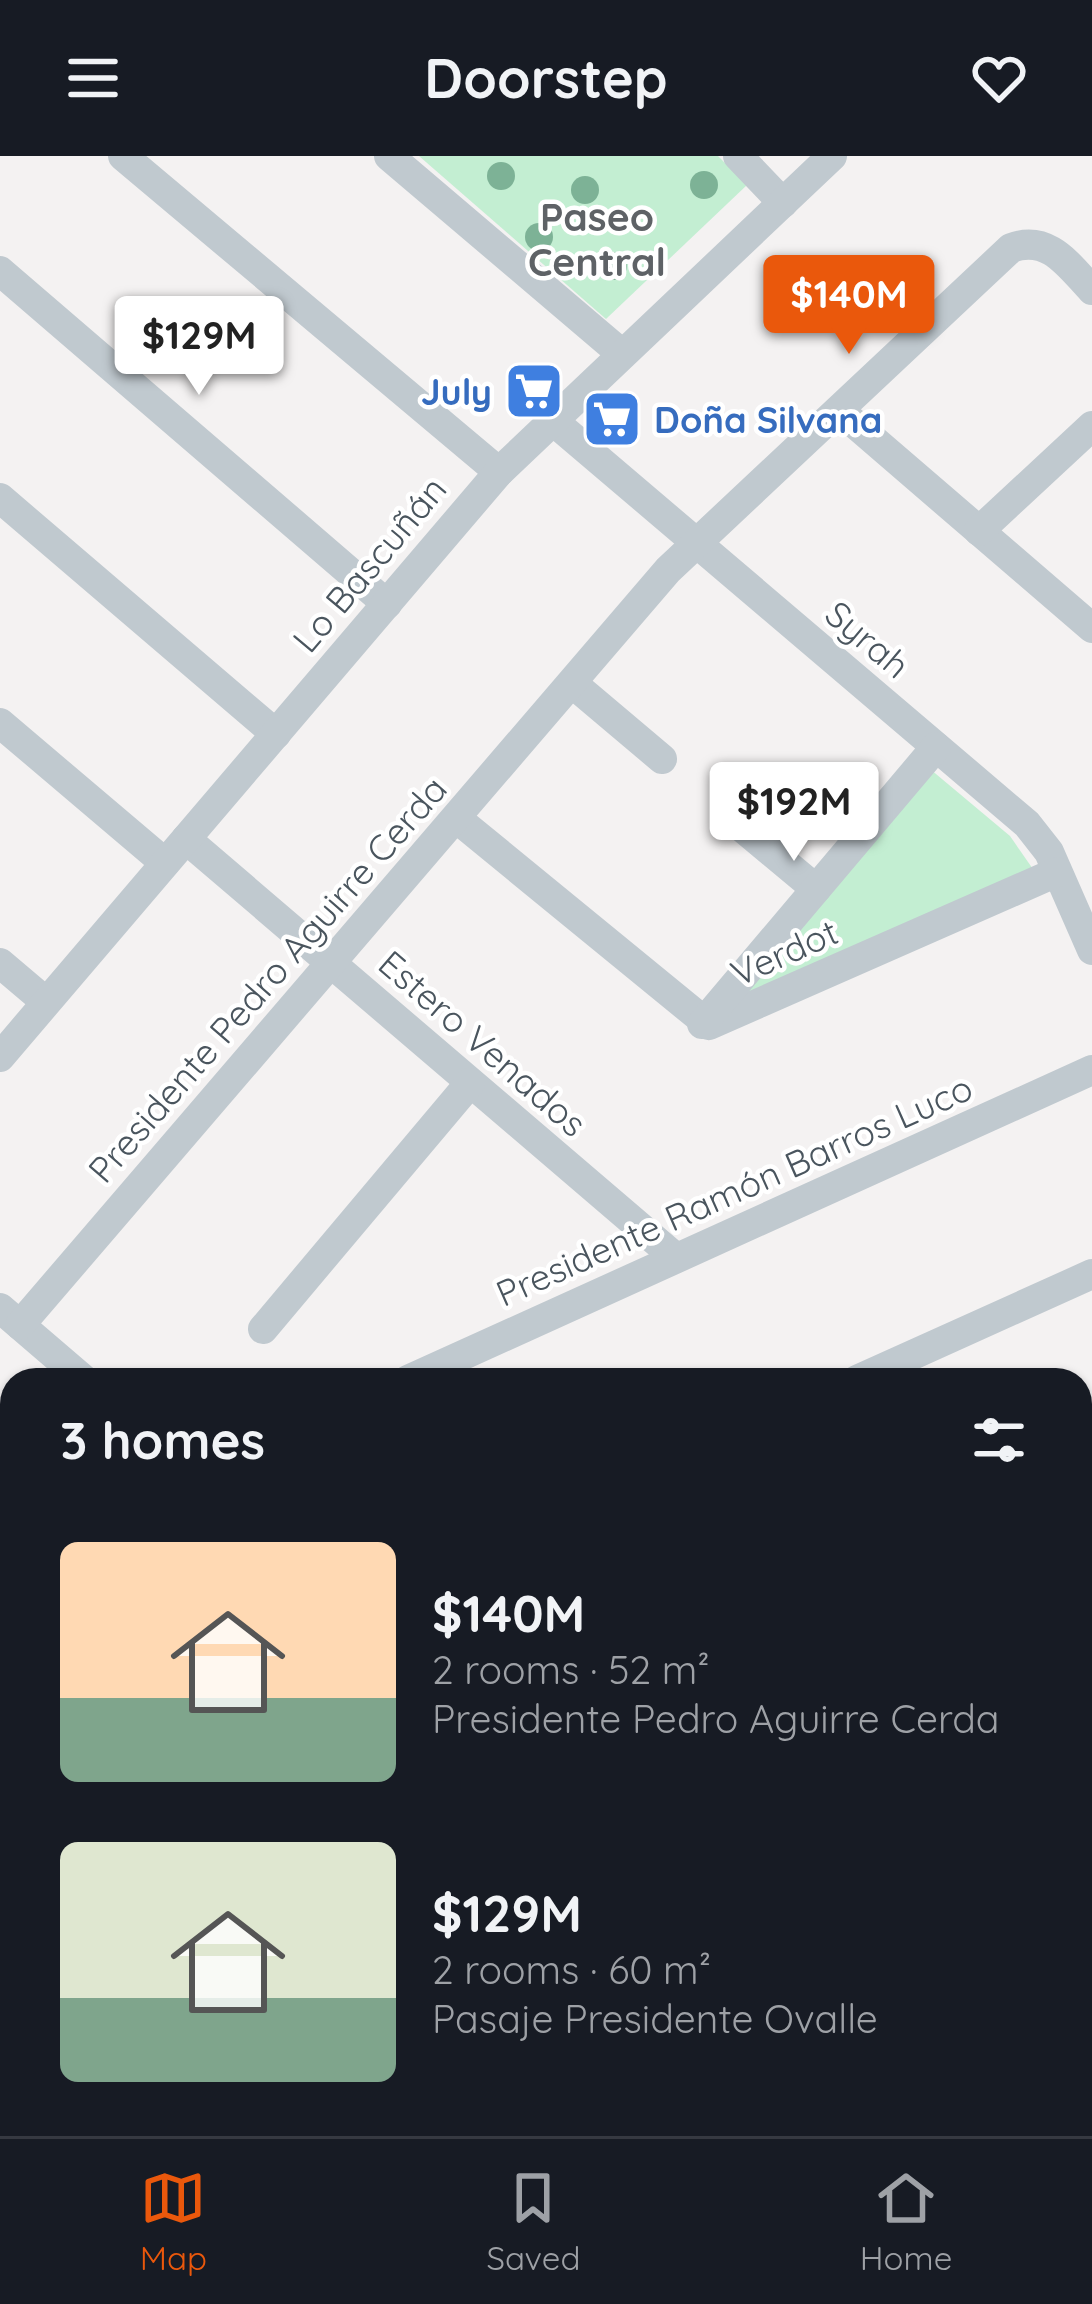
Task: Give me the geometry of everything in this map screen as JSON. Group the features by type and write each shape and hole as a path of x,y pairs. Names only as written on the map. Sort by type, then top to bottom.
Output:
{"street":[{"path":"123,156 499,472"},
{"path":"388,156 622,354"},
{"path":"738,156 783,203"},
{"name":"Lo Bascuñán","path":"0,1057 499,472 832,156"},
{"name":"Presidente Pedro Aguirre Cerda","path":"10,1317 331,964 668,570 1002,255 1033,243 1050,248 1092,290"},
{"path":"0,271 387,604"},
{"path":"840,411 1092,628"},
{"name":"Syrah","path":"551,420 1027,824 1058,872 1092,950"},
{"path":"980,531 1092,426"},
{"path":"0,498 275,734"},
{"path":"572,683 662,759"},
{"path":"0,723 165,863"},
{"path":"702,1024 936,747"},
{"path":"726,814 816,890"},
{"name":"Verdot","path":"456,818 702,1024 718,1024 1058,872"},
{"name":"Estero Venados","path":"186,839 676,1258"},
{"path":"0,963 46,1002"},
{"name":"Presidente Ramón Barros Luco","path":"434,1368 1092,1070"},
{"path":"263,1329 470,1083"},
{"path":"883,1368 1092,1274"},
{"path":"10,1317 70,1368"},
{"path":"923,1350 930,1368"}],"green space":[{"path":"419,156 718,156 747,185 606,319"},
{"path":"930,769 1010,836 1035,872 733,999"}],"place":[{"name":"July","path":"534,391"},
{"name":"Doña Silvana","path":"612,419"}],"district":[{"name":"Paseo Central","path":"597,238"}]}
